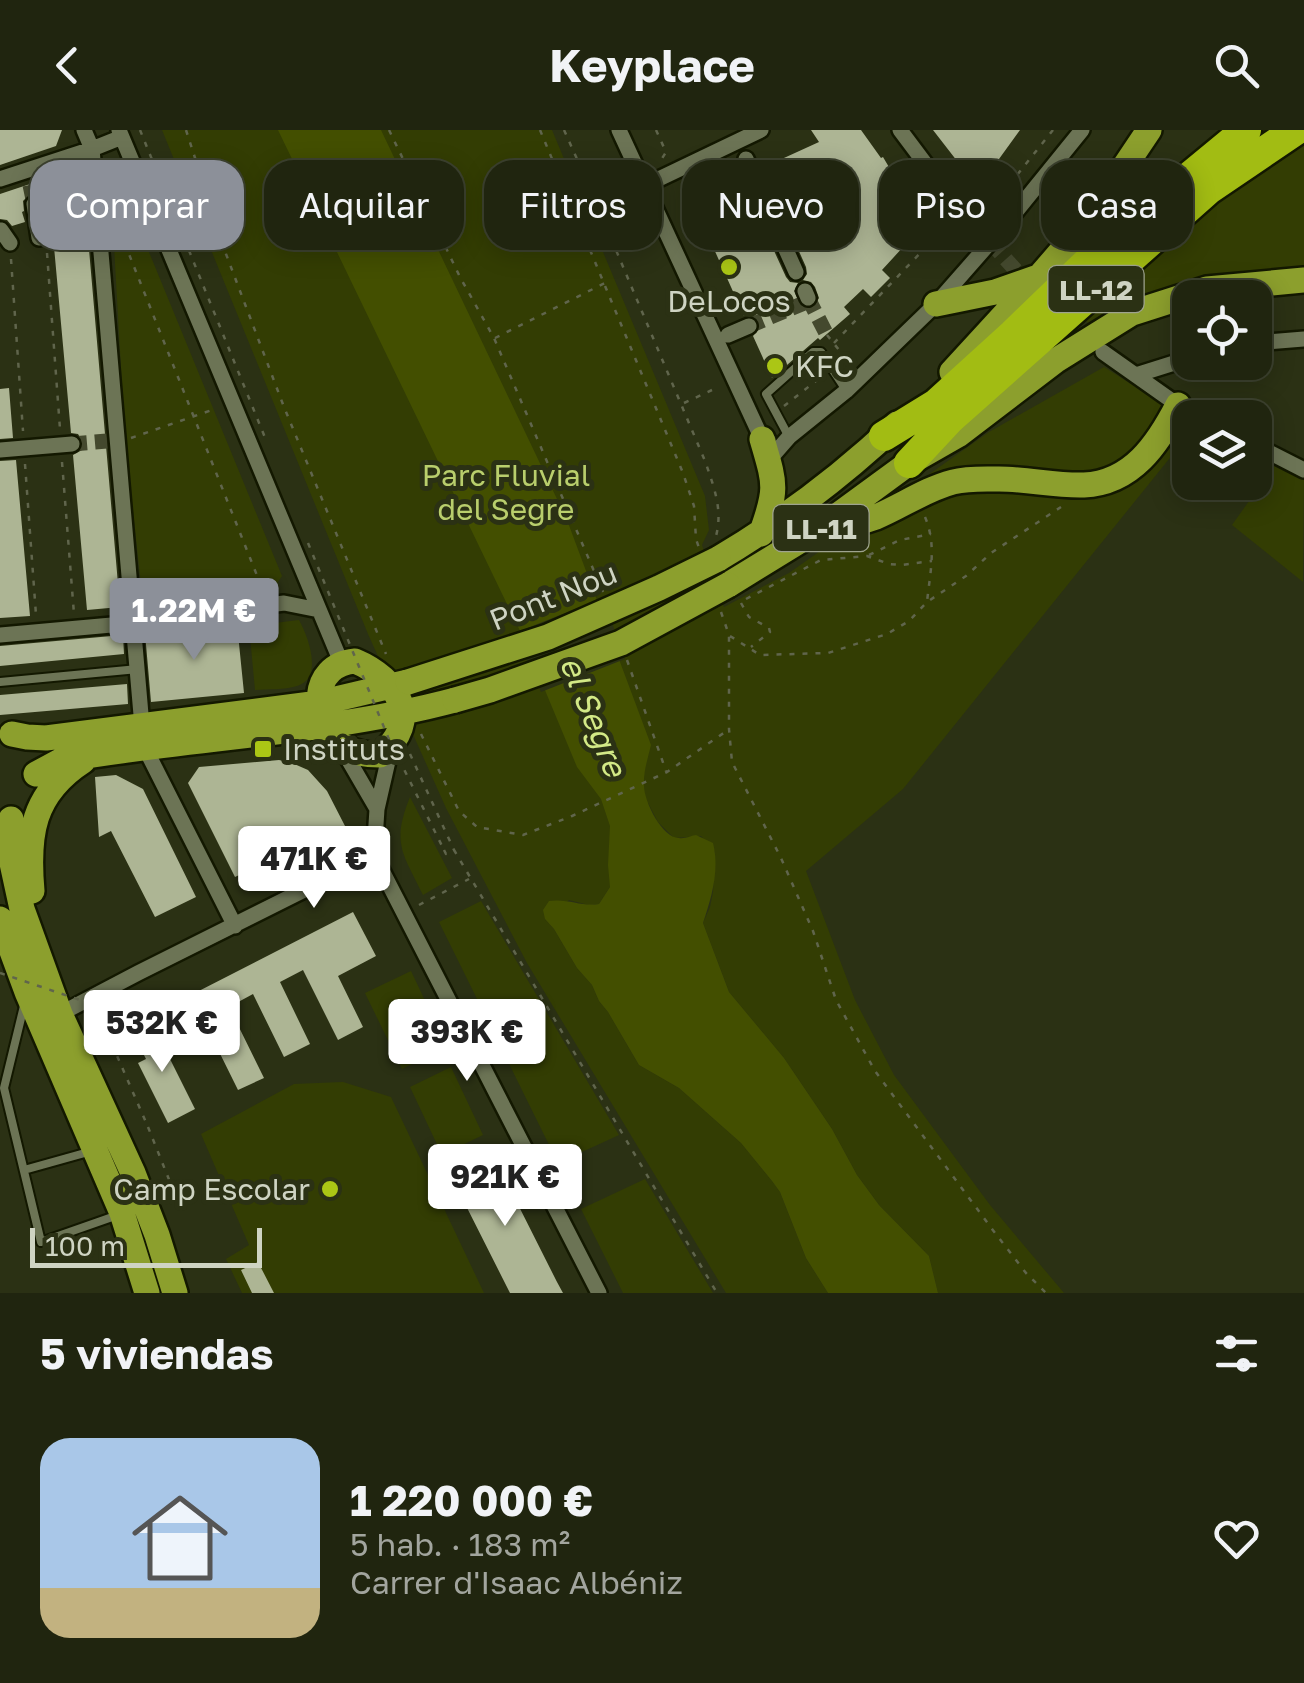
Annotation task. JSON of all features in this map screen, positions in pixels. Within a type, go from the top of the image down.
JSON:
[{"type":"highway","name":"LL-12","points":[[884,436],[936,404],[1098,252],[1246,130]]},
{"type":"highway","name":"LL-12","points":[[909,463],[950,419],[1209,190],[1296,130]]},
{"type":"main road","name":"LL-11","points":[[709,553],[761,534],[884,436],[962,362],[1090,218],[1149,130]]},
{"type":"main road","points":[[936,304],[996,292],[1040,276]]},
{"type":"main road","name":"LL-11","points":[[729,598],[909,463],[958,434],[1055,361],[1132,313],[1207,289],[1304,280]]},
{"type":"main road","points":[[819,530],[867,520],[972,478],[1087,485],[1106,482],[1141,462],[1172,427]]},
{"type":"main road","points":[[761,534],[773,502],[774,480],[765,450]]},
{"type":"main road","name":"Pont Nou","points":[[328,724],[400,685],[548,636],[659,588],[709,553]]},
{"type":"main road","points":[[6,731],[27,738],[144,737],[328,724],[408,712],[490,690],[621,643],[729,598]]},
{"type":"main road","points":[[354,661],[400,685],[399,698],[408,712],[399,730],[399,744],[380,755],[362,755],[328,724],[320,686],[328,672],[341,662],[354,661]]},
{"type":"main road","points":[[6,731],[25,744],[36,774],[34,792],[25,807],[6,821],[22,909],[60,1014],[133,1173],[175,1293]]},
{"type":"main road","points":[[36,946],[29,864],[38,808],[61,778],[79,763],[144,737]]},
{"type":"main road","points":[[36,774],[62,760],[96,754]]},
{"type":"main road","points":[[0,919],[122,1214],[147,1293]]},
{"type":"street","points":[[84,130],[92,149],[144,737],[235,926]]},
{"type":"street","points":[[619,130],[632,160]]},
{"type":"street","points":[[662,177],[761,130]]},
{"type":"street","points":[[900,130],[922,160]]},
{"type":"street","points":[[662,225],[765,450],[773,440],[788,437],[846,390],[936,304],[1082,130]]},
{"type":"street","points":[[0,179],[28,178],[120,133],[341,662]]},
{"type":"street","points":[[786,250],[796,272]]},
{"type":"street","points":[[728,335],[748,326]]},
{"type":"street","points":[[1272,342],[1304,339]]},
{"type":"street","points":[[1103,352],[1172,400]]},
{"type":"street","points":[[1136,376],[1172,364]]},
{"type":"street","points":[[0,450],[67,445]]},
{"type":"street","points":[[1272,454],[1304,470]]},
{"type":"street","points":[[284,603],[304,576]]},
{"type":"street","points":[[0,635],[134,623],[284,603],[319,610]]},
{"type":"street","points":[[328,724],[377,809]]},
{"type":"street","points":[[399,744],[377,809],[374,855],[599,1293]]},
{"type":"street","points":[[60,1014],[374,855]]},
{"type":"lane","points":[[788,437],[767,392],[813,352],[821,352],[846,390]]},
{"type":"lane","points":[[0,682],[138,670]]},
{"type":"lane","points":[[27,992],[4,1088],[40,1242],[122,1214]]},
{"type":"lane","points":[[24,1170],[94,1150]]},
{"type":"path","points":[[140,130],[272,454]]},
{"type":"path","points":[[186,130],[264,356],[400,685]]},
{"type":"path","points":[[389,130],[494,338],[606,601]]},
{"type":"path","points":[[540,130],[683,473],[694,506],[696,539],[709,553],[720,520],[716,494],[616,250]]},
{"type":"path","points":[[572,130],[565,132],[577,160]]},
{"type":"path","points":[[656,130],[666,152],[661,160]]},
{"type":"path","points":[[1021,169],[1053,130]]},
{"type":"path","points":[[6,236],[38,632]]},
{"type":"path","points":[[46,250],[67,445],[75,628]]},
{"type":"path","points":[[128,250],[265,594]]},
{"type":"path","points":[[834,343],[923,250]]},
{"type":"path","points":[[494,338],[605,284]]},
{"type":"path","points":[[827,335],[854,369]]},
{"type":"path","points":[[772,407],[790,403],[832,368]]},
{"type":"path","points":[[682,404],[712,390]]},
{"type":"path","points":[[119,440],[215,409]]},
{"type":"path","points":[[729,635],[760,656],[828,653],[886,634],[909,621],[926,602],[1087,485]]},
{"type":"path","points":[[914,498],[931,534],[926,602]]},
{"type":"path","points":[[729,598],[756,596],[822,560],[867,556],[900,540],[931,534]]},
{"type":"path","points":[[308,543],[388,737],[446,854],[454,850]]},
{"type":"path","points":[[867,556],[890,564],[932,561]]},
{"type":"path","points":[[729,598],[749,617],[769,628],[770,632],[749,648]]},
{"type":"path","points":[[729,598],[732,762],[797,894],[836,1000],[875,1071],[992,1229],[1046,1293]]},
{"type":"path","points":[[624,652],[667,772]]},
{"type":"path","points":[[408,712],[459,811],[478,827],[523,835],[667,772],[729,730]]},
{"type":"path","points":[[399,744],[454,850],[717,1293]]},
{"type":"path","points":[[415,907],[471,878]]},
{"type":"path","points":[[0,973],[96,1005],[170,1182]]},
{"type":"green space","name":"Parc Fluvial del Segre","points":[[162,130],[552,130],[565,160],[484,160],[484,250],[602,250],[705,496],[709,530],[702,545],[724,607],[789,573],[989,432],[1104,367],[1172,410],[1172,455],[903,789],[806,871],[855,1000],[894,1075],[990,1205],[1064,1293],[938,1293],[929,1256],[879,1205],[784,1058],[729,992],[703,923],[713,892],[715,852],[701,836],[674,838],[658,822],[648,803],[610,824],[610,887],[599,904],[569,900],[545,919],[592,985],[639,1065],[679,1088],[741,1143],[772,1181],[806,1258],[828,1293],[726,1293],[527,963],[446,808],[368,634],[211,250],[244,250],[244,160],[174,160]]},
{"type":"green space","points":[[1304,138],[1304,272],[1172,280],[1172,286],[1139,297],[1088,323],[1085,320],[1164,250],[1193,250],[1193,224]]},
{"type":"green space","points":[[114,250],[148,250],[282,576],[274,588],[143,603],[125,438]]},
{"type":"green space","points":[[1276,463],[1304,478],[1303,582],[1232,525],[1250,500],[1272,500],[1272,469]]},
{"type":"green space","points":[[299,620],[312,656],[310,675],[297,686],[255,690],[249,626]]},
{"type":"green space","points":[[410,797],[452,878],[423,895],[400,838]]},
{"type":"green space","points":[[481,901],[619,1135],[558,1163],[439,922]]},
{"type":"green space","points":[[411,971],[447,1047],[402,1069],[365,993]]},
{"type":"green space","points":[[451,1067],[483,1135],[442,1155],[410,1087]]},
{"type":"green space","name":"Camp Escolar","points":[[343,1082],[391,1097],[484,1293],[242,1293],[226,1259],[249,1245],[201,1134],[294,1084]]},
{"type":"green space","points":[[645,1179],[713,1293],[623,1293],[581,1209]]},
{"type":"water","points":[[278,130],[381,130],[395,160],[292,160]]},
{"type":"water","name":"el Segre","points":[[336,250],[438,250],[567,520],[651,745],[644,781],[651,809],[660,826],[673,836],[696,835],[713,843],[715,874],[703,923],[729,992],[784,1058],[879,1205],[929,1256],[938,1293],[828,1293],[806,1258],[772,1181],[741,1143],[679,1088],[639,1065],[592,985],[545,919],[543,910],[549,901],[599,904],[610,887],[610,826],[601,799],[577,767],[522,635]]},
{"type":"pier","points":[[603,598],[625,659],[541,692],[515,633]]},
{"type":"building","points":[[0,130],[62,130],[56,146],[0,165]]},
{"type":"building","points":[[811,130],[861,130],[885,160],[879,160],[879,250],[900,250],[882,270],[890,278],[871,297],[863,289],[844,307],[850,314],[772,378],[753,336],[760,328],[759,321],[751,315],[744,316],[714,250],[774,250],[786,277],[798,283],[794,291],[806,309],[813,308],[819,298],[811,282],[803,280],[806,267],[798,250],[859,250],[859,160],[780,160],[819,142]]},
{"type":"building","points":[[933,130],[1020,130],[998,160],[956,160]]},
{"type":"building","points":[[30,184],[30,194],[23,201],[25,222],[12,226],[0,219],[0,194]]},
{"type":"building","points":[[54,250],[89,250],[120,607],[87,610],[73,455],[82,450],[83,442],[78,434],[71,433]]},
{"type":"building","points":[[9,388],[13,438],[0,439],[0,389]]},
{"type":"building","points":[[16,460],[30,616],[0,618],[0,461]]},
{"type":"building","points":[[237,624],[244,693],[151,702],[145,633]]},
{"type":"building","points":[[123,635],[124,654],[0,666],[0,646]]},
{"type":"building","points":[[127,684],[128,704],[0,715],[0,695]]},
{"type":"building","points":[[279,760],[308,770],[327,791],[345,826],[336,854],[281,881],[271,860],[235,877],[188,783],[199,767]]},
{"type":"building","points":[[116,775],[143,789],[196,897],[155,917],[111,831],[99,837],[95,777]]},
{"type":"building","points":[[353,912],[376,956],[338,976],[363,1027],[338,1040],[303,970],[280,982],[310,1044],[284,1057],[253,994],[229,1007],[264,1078],[238,1090],[191,995]]},
{"type":"building","points":[[151,1021],[195,1109],[168,1123],[138,1063],[146,1059],[132,1031]]},
{"type":"building","points":[[493,1155],[563,1293],[510,1293],[451,1176]]},
{"type":"building","points":[[258,1262],[274,1293],[252,1293],[241,1270]]},
{"type":"tunnel","points":[[998,250],[1029,285]]},
{"type":"tunnel","points":[[808,298],[827,335]]},
{"type":"tunnel","points":[[749,326],[809,301]]},
{"type":"tunnel","points":[[72,444],[107,441]]},
{"type":"place","name":"DeLocos","points":[[729,267]]},
{"type":"place","name":"KFC","points":[[775,366]]},
{"type":"place","name":"Instituts","points":[[263,749]]},
{"type":"place","name":"Camp Escolar","points":[[330,1189]]}]
